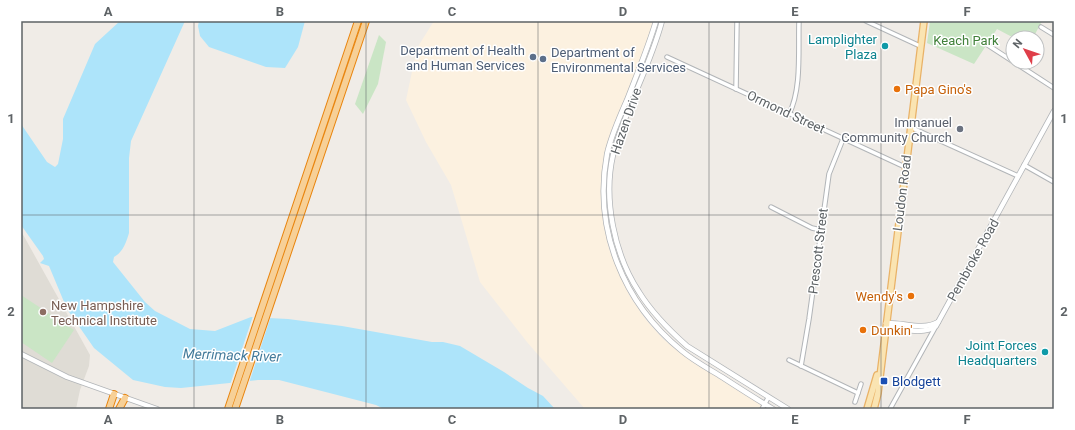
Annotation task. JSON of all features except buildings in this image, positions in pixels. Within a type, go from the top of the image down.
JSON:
[{"type":"highway","points":[[227,409],[358,21]]},
{"type":"highway","points":[[236,409],[366,21]]},
{"type":"highway","points":[[109,409],[114,394]]},
{"type":"highway","points":[[119,409],[125,398]]},
{"type":"main road","name":"Loudon Road","points":[[874,409],[878,392],[924,21]]},
{"type":"main road","name":"Loudon Road","points":[[867,409],[881,365]]},
{"type":"main road","points":[[863,409],[871,394]]},
{"type":"street","name":"Hazen Drive","points":[[656,21],[645,56],[614,132],[608,154],[605,206],[614,253],[626,284],[648,318],[662,334],[689,356],[773,409]]},
{"type":"street","name":"Hazen Drive","points":[[662,21],[613,155],[610,198],[618,243],[629,274],[638,291],[663,323],[687,346],[768,398],[788,409]]},
{"type":"street","points":[[736,89],[737,21]]},
{"type":"street","points":[[789,114],[795,94],[798,75],[799,21]]},
{"type":"street","points":[[866,21],[920,46]]},
{"type":"street","points":[[1041,27],[1054,35]]},
{"type":"street","points":[[983,42],[1054,88]]},
{"type":"street","name":"Ormond Street","points":[[666,57],[905,167]]},
{"type":"street","name":"Pembroke Road","points":[[890,409],[1054,112]]},
{"type":"street","points":[[910,127],[1018,176]]},
{"type":"street","name":"Prescott Street","points":[[801,366],[810,319],[829,174],[843,139]]},
{"type":"street","points":[[1024,165],[1054,182]]},
{"type":"street","points":[[771,207],[812,228],[821,230]]},
{"type":"street","points":[[886,323],[893,327],[923,330],[932,329],[939,321]]},
{"type":"street","points":[[21,354],[67,377],[157,409]]},
{"type":"street","points":[[789,360],[858,393]]},
{"type":"street","points":[[855,402],[861,384]]},
{"type":"street","points":[[762,409],[768,398]]},
{"type":"shaded area","points":[[434,21],[654,21],[644,53],[607,144],[601,196],[604,227],[609,249],[629,295],[646,320],[663,339],[691,361],[768,409],[585,409],[527,342],[480,282],[451,185],[426,142],[406,100],[417,48]]},
{"type":"shaded area","name":"New Hampshire Technical Institute","points":[[21,231],[90,355],[89,366],[80,390],[76,409],[21,409]]},
{"type":"green space","name":"Keach Park","points":[[930,21],[1042,21],[1037,30],[1005,30],[1005,33],[997,29],[974,64],[927,43]]},
{"type":"green space","points":[[379,35],[386,42],[378,84],[363,114],[355,104]]},
{"type":"green space","points":[[21,295],[74,330],[52,363],[21,342]]},
{"type":"water","name":"Merrimack River","points":[[120,21],[185,21],[131,141],[129,158],[129,233],[124,247],[120,253],[114,257],[113,262],[145,302],[155,311],[190,329],[215,331],[251,317],[288,319],[342,326],[460,346],[543,396],[555,409],[384,409],[376,405],[279,380],[258,380],[181,388],[165,387],[133,380],[94,348],[67,309],[49,266],[40,263],[44,259],[43,256],[21,225],[21,124],[47,162],[55,167],[58,164],[63,139],[63,119],[95,44]]},
{"type":"water","points":[[199,21],[305,21],[298,47],[285,68],[266,67],[209,47],[200,36],[198,26]]},
{"type":"pier","points":[[253,316],[271,316],[249,383],[230,385]]},
{"type":"place","name":"Lamplighter Plaza","points":[[885,46]]},
{"type":"place","name":"Department of Health and Human Services","points":[[533,57]]},
{"type":"place","name":"Department of Environmental Services","points":[[543,59]]},
{"type":"place","name":"Papa Gino's","points":[[897,89]]},
{"type":"place","name":"Immanuel Community Church","points":[[960,129]]},
{"type":"place","name":"Wendy's","points":[[911,296]]},
{"type":"place","name":"New Hampshire Technical Institute","points":[[43,312]]},
{"type":"place","name":"Dunkin'","points":[[863,330]]},
{"type":"place","name":"Joint Forces Headquarters","points":[[1045,352]]},
{"type":"place","name":"Blodgett","points":[[884,381]]}]
